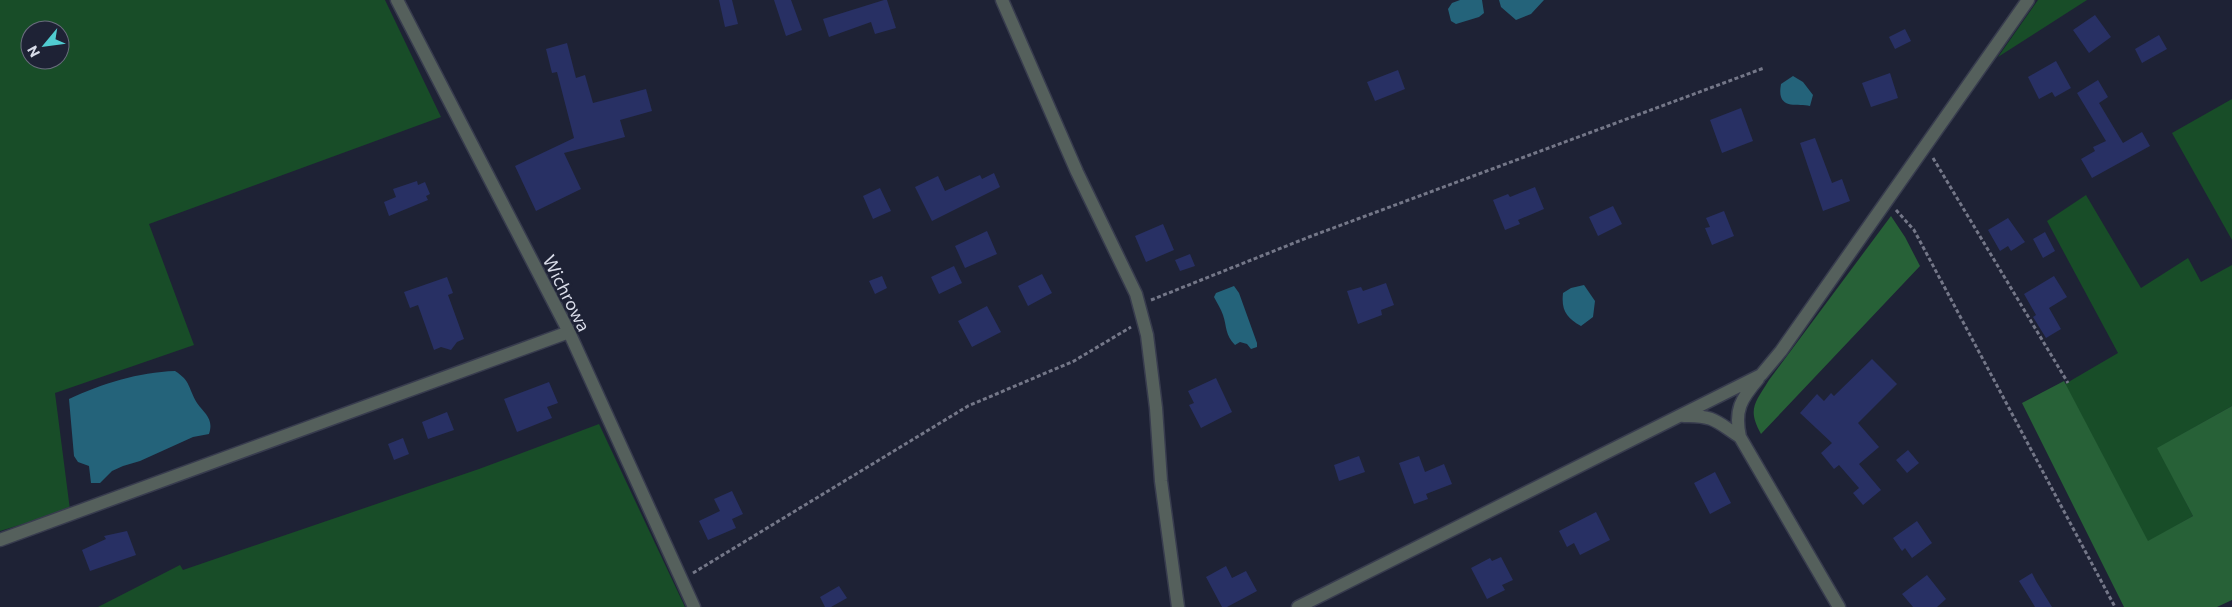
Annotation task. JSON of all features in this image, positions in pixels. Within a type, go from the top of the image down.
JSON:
[{"type":"street","name":"Wichrowa","points":[[397,0],[569,332],[694,607]]},
{"type":"street","points":[[1002,0],[1139,305],[1152,371],[1161,481],[1178,607]]},
{"type":"street","points":[[1839,607],[1740,437],[1737,422],[1741,400],[1781,351],[2028,0]]},
{"type":"street","points":[[0,540],[569,332]]},
{"type":"street","points":[[1298,607],[1761,375]]},
{"type":"street","points":[[1679,417],[1704,415],[1716,420],[1740,437]]},
{"type":"path","points":[[1139,305],[1309,237],[1764,68]]},
{"type":"path","points":[[1925,144],[2068,383]]},
{"type":"path","points":[[1885,202],[1899,212],[1914,230],[2115,607]]},
{"type":"path","points":[[681,580],[968,406],[1074,361],[1143,320]]},
{"type":"green space","points":[[0,0],[385,0],[441,117],[149,224],[194,345],[55,393],[70,510],[0,531]]},
{"type":"green space","points":[[2038,0],[2087,0],[1998,57]]},
{"type":"green space","points":[[2232,99],[2232,240],[2172,133]]},
{"type":"green space","points":[[2086,195],[2141,288],[2188,258],[2201,282],[2232,265],[2232,406],[2158,448],[2193,516],[2148,542],[2065,384],[2118,353],[2047,221]]},
{"type":"green space","points":[[1891,216],[1905,237],[1920,266],[1761,434],[1754,418],[1754,406],[1760,395],[1769,380]]},
{"type":"green space","points":[[2064,381],[2148,541],[2193,516],[2157,448],[2232,406],[2232,600],[2217,607],[2124,607],[2022,403]]},
{"type":"green space","points":[[599,424],[685,607],[98,607],[180,565],[183,570],[479,469]]},
{"type":"water","points":[[1460,0],[1482,0],[1484,13],[1479,17],[1456,24],[1451,21],[1448,9],[1452,3]]},
{"type":"water","points":[[1499,0],[1544,0],[1531,14],[1516,20],[1501,7]]},
{"type":"water","points":[[1793,76],[1803,82],[1813,95],[1810,106],[1789,104],[1782,98],[1780,93],[1781,84]]},
{"type":"water","points":[[1584,285],[1595,301],[1593,317],[1581,326],[1566,313],[1563,305],[1563,293],[1571,288]]},
{"type":"water","points":[[1234,286],[1239,293],[1257,343],[1257,347],[1251,349],[1247,344],[1240,342],[1235,345],[1232,341],[1214,297],[1216,293]]},
{"type":"water","points":[[175,371],[187,382],[197,403],[210,420],[209,434],[193,437],[140,461],[123,466],[112,471],[100,483],[91,483],[89,466],[78,462],[74,456],[69,399],[94,388],[134,376]]},
{"type":"building","points":[[719,0],[732,0],[738,24],[725,27]]},
{"type":"building","points":[[774,0],[791,0],[802,30],[786,36]]},
{"type":"building","points":[[887,0],[896,28],[875,34],[871,22],[829,37],[823,19]]},
{"type":"building","points":[[2095,15],[2111,37],[2089,53],[2073,30]]},
{"type":"building","points":[[1905,29],[1911,41],[1895,49],[1889,37]]},
{"type":"building","points":[[2159,35],[2167,49],[2142,63],[2135,49]]},
{"type":"building","points":[[567,43],[576,78],[585,75],[593,103],[646,89],[652,111],[620,120],[625,137],[564,153],[581,189],[536,211],[515,166],[574,138],[557,72],[552,73],[546,49]]},
{"type":"building","points":[[2056,61],[2071,88],[2055,97],[2052,92],[2039,99],[2028,77]]},
{"type":"building","points":[[1398,70],[1405,89],[1375,101],[1367,82]]},
{"type":"building","points":[[1890,73],[1898,98],[1871,107],[1862,83]]},
{"type":"building","points":[[2098,80],[2108,97],[2099,103],[2123,143],[2142,132],[2150,146],[2092,178],[2081,159],[2095,151],[2093,147],[2106,141],[2077,93]]},
{"type":"building","points":[[1741,108],[1753,141],[1722,153],[1710,120]]},
{"type":"building","points":[[1815,138],[1832,183],[1842,179],[1850,201],[1823,211],[1800,143]]},
{"type":"building","points":[[994,173],[1000,187],[932,221],[915,187],[938,176],[945,191],[980,175],[982,179]]},
{"type":"building","points":[[417,181],[418,185],[425,182],[430,194],[426,196],[428,200],[389,216],[384,202],[396,197],[393,189]]},
{"type":"building","points":[[1535,187],[1544,209],[1518,220],[1520,224],[1505,230],[1493,200],[1508,194],[1510,197]]},
{"type":"building","points":[[880,188],[891,211],[873,219],[863,196]]},
{"type":"building","points":[[1613,206],[1622,224],[1598,236],[1589,217]]},
{"type":"building","points":[[1724,211],[1734,236],[1712,245],[1705,228],[1710,227],[1706,218]]},
{"type":"building","points":[[2008,218],[2025,242],[2011,251],[2008,246],[2000,251],[1988,230]]},
{"type":"building","points":[[1163,224],[1174,250],[1146,262],[1135,236]]},
{"type":"building","points":[[987,231],[997,254],[965,268],[955,246]]},
{"type":"building","points":[[2045,232],[2055,251],[2043,258],[2033,239]]},
{"type":"building","points":[[1190,254],[1195,266],[1180,271],[1175,260]]},
{"type":"building","points":[[954,266],[962,283],[939,294],[931,277]]},
{"type":"building","points":[[1042,274],[1052,293],[1028,306],[1018,286]]},
{"type":"building","points":[[882,276],[887,288],[875,294],[869,281]]},
{"type":"building","points":[[2054,276],[2067,297],[2049,308],[2061,329],[2046,338],[2033,317],[2036,315],[2024,294]]},
{"type":"building","points":[[447,277],[453,293],[448,295],[464,339],[457,342],[451,350],[441,347],[434,350],[418,305],[410,308],[404,292]]},
{"type":"building","points":[[1386,283],[1394,305],[1381,310],[1382,315],[1358,324],[1347,291],[1361,287],[1363,291]]},
{"type":"building","points":[[987,306],[1001,332],[972,347],[958,321]]},
{"type":"building","points":[[1872,359],[1897,384],[1858,423],[1879,447],[1859,464],[1881,490],[1863,505],[1853,493],[1859,488],[1839,465],[1834,469],[1821,453],[1832,443],[1800,413],[1817,394],[1824,401],[1831,393],[1834,396]]},
{"type":"building","points":[[1216,378],[1232,412],[1201,428],[1189,405],[1194,403],[1188,391]]},
{"type":"building","points":[[549,382],[558,403],[547,407],[552,418],[517,432],[504,399]]},
{"type":"building","points":[[447,412],[454,430],[428,439],[422,422]]},
{"type":"building","points":[[403,438],[409,454],[394,460],[388,444]]},
{"type":"building","points":[[1908,450],[1919,463],[1907,473],[1896,460]]},
{"type":"building","points":[[1359,456],[1365,472],[1339,481],[1334,465]]},
{"type":"building","points":[[1419,456],[1425,472],[1444,464],[1452,484],[1426,494],[1428,499],[1414,504],[1399,463]]},
{"type":"building","points":[[1715,472],[1731,503],[1710,514],[1694,483]]},
{"type":"building","points":[[732,491],[743,514],[732,519],[736,528],[708,540],[699,521],[720,511],[714,499]]},
{"type":"building","points":[[1596,512],[1610,540],[1580,555],[1574,543],[1567,547],[1559,531]]},
{"type":"building","points":[[1917,521],[1932,543],[1912,558],[1905,548],[1902,551],[1893,538]]},
{"type":"building","points":[[127,531],[136,555],[90,571],[82,550],[106,539],[104,536]]},
{"type":"building","points":[[1501,557],[1513,580],[1502,585],[1505,590],[1487,599],[1471,568],[1490,558],[1492,561]]},
{"type":"building","points":[[1226,566],[1232,578],[1246,571],[1257,591],[1227,607],[1222,607],[1206,577]]},
{"type":"building","points":[[2032,573],[2052,607],[2035,607],[2019,581]]},
{"type":"building","points":[[1927,575],[1946,599],[1937,607],[1913,607],[1902,594]]},
{"type":"building","points":[[839,586],[847,598],[831,607],[825,607],[820,597]]}]
